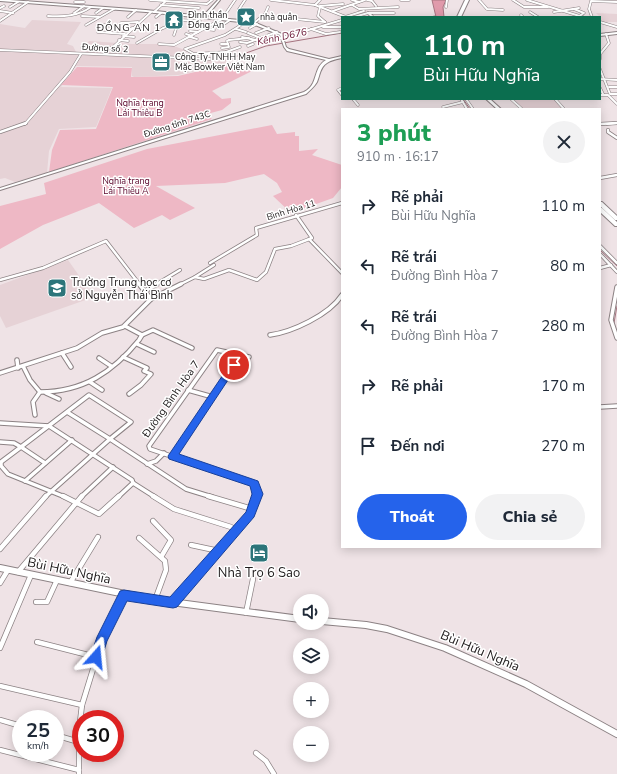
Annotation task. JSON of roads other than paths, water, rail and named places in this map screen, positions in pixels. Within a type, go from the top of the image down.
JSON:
[{"type":"highway","points":[[459,16],[467,0]]},
{"type":"highway","points":[[463,16],[471,0]]},
{"type":"highway","points":[[483,100],[492,108]]},
{"type":"highway","points":[[489,100],[498,108]]},
{"type":"highway","points":[[601,204],[617,218]]},
{"type":"highway","points":[[601,210],[617,225]]},
{"type":"main road","points":[[0,0],[136,10],[246,22],[269,28],[278,33],[285,47],[294,53],[330,60],[341,58]]},
{"type":"main road","points":[[204,17],[219,0]]},
{"type":"main road","points":[[601,34],[617,33]]},
{"type":"main road","points":[[601,34],[617,33]]},
{"type":"main road","name":"Đường tỉnh 743C","points":[[0,190],[238,113],[308,93],[316,88],[322,68],[330,60]]},
{"type":"street","points":[[150,0],[207,4],[212,0]]},
{"type":"street","points":[[159,44],[175,44],[205,29],[222,19],[236,0]]},
{"type":"street","points":[[239,9],[245,0]]},
{"type":"street","points":[[271,0],[315,5],[342,16]]},
{"type":"street","points":[[305,4],[308,0]]},
{"type":"street","points":[[315,5],[319,0]]},
{"type":"street","points":[[319,6],[343,3],[347,0]]},
{"type":"street","points":[[352,0],[359,2]]},
{"type":"street","points":[[332,12],[366,0],[372,1],[376,6]]},
{"type":"street","points":[[401,0],[411,0]]},
{"type":"street","points":[[446,0],[446,7]]},
{"type":"street","points":[[479,0],[487,9],[503,10]]},
{"type":"street","points":[[513,0],[524,7],[551,7]]},
{"type":"street","points":[[527,0],[561,10],[578,16],[584,13],[579,8],[571,8],[561,10],[554,12]]},
{"type":"street","points":[[10,6],[17,1]]},
{"type":"street","points":[[0,21],[13,13],[27,1]]},
{"type":"street","points":[[71,5],[76,1],[84,2]]},
{"type":"street","points":[[592,16],[589,3],[600,1],[617,2]]},
{"type":"street","points":[[82,47],[112,48],[123,35],[165,2],[203,5]]},
{"type":"street","points":[[161,5],[200,8]]},
{"type":"street","points":[[352,5],[359,9],[398,7]]},
{"type":"street","points":[[0,10],[4,6]]},
{"type":"street","points":[[74,13],[84,6]]},
{"type":"street","points":[[319,6],[318,16],[325,22]]},
{"type":"street","points":[[48,16],[64,18],[76,16],[91,7]]},
{"type":"street","points":[[250,28],[265,14],[268,7]]},
{"type":"street","points":[[96,13],[103,8]]},
{"type":"street","points":[[86,25],[114,9]]},
{"type":"street","points":[[0,10],[13,13]]},
{"type":"street","points":[[128,17],[136,10]]},
{"type":"street","points":[[191,16],[194,11]]},
{"type":"street","points":[[348,16],[364,11]]},
{"type":"street","points":[[359,16],[368,13],[392,12]]},
{"type":"street","points":[[530,12],[536,16]]},
{"type":"street","points":[[156,17],[161,13]]},
{"type":"street","points":[[368,13],[372,16]]},
{"type":"street","points":[[174,35],[177,30],[180,15]]},
{"type":"street","points":[[82,16],[99,17]]},
{"type":"street","points":[[303,18],[325,22]]},
{"type":"street","points":[[296,19],[325,22],[341,20]]},
{"type":"street","points":[[179,20],[200,21]]},
{"type":"street","points":[[218,28],[230,20]]},
{"type":"street","points":[[121,23],[138,22]]},
{"type":"street","points":[[185,49],[236,29],[246,22]]},
{"type":"street","points":[[320,26],[325,22]]},
{"type":"street","points":[[601,22],[617,27]]},
{"type":"street","points":[[137,43],[159,32],[169,23],[178,23]]},
{"type":"street","points":[[601,25],[605,23]]},
{"type":"street","points":[[104,25],[112,26]]},
{"type":"street","points":[[236,29],[269,42],[300,31],[320,26],[341,27]]},
{"type":"street","points":[[124,28],[145,29]]},
{"type":"street","points":[[256,33],[269,28]]},
{"type":"street","points":[[205,29],[214,30]]},
{"type":"street","points":[[310,29],[326,34],[340,32]]},
{"type":"street","points":[[190,31],[198,32]]},
{"type":"street","points":[[300,31],[306,33]]},
{"type":"street","points":[[98,32],[134,37]]},
{"type":"street","points":[[265,38],[278,33]]},
{"type":"street","points":[[248,46],[260,39],[278,33]]},
{"type":"street","points":[[186,34],[197,39]]},
{"type":"street","points":[[601,53],[609,43],[606,34]]},
{"type":"street","points":[[117,36],[123,35]]},
{"type":"street","points":[[242,36],[260,39]]},
{"type":"street","points":[[222,45],[228,44],[229,40],[249,38]]},
{"type":"street","points":[[119,40],[128,41]]},
{"type":"street","points":[[165,42],[175,44]]},
{"type":"street","points":[[240,42],[253,44]]},
{"type":"street","points":[[182,47],[194,54],[227,54],[240,48]]},
{"type":"street","name":"Đường số 2","points":[[0,50],[210,59]]},
{"type":"street","points":[[0,132],[25,124],[70,72],[81,54]]},
{"type":"street","points":[[601,72],[611,94],[617,94]]},
{"type":"street","points":[[601,80],[617,80]]},
{"type":"street","points":[[609,87],[617,87]]},
{"type":"street","points":[[602,95],[608,95],[617,104]]},
{"type":"street","points":[[354,100],[358,105]]},
{"type":"street","points":[[443,107],[462,100]]},
{"type":"street","points":[[512,100],[521,108]]},
{"type":"street","points":[[557,100],[565,108]]},
{"type":"street","points":[[601,124],[617,123]]},
{"type":"street","points":[[608,130],[617,138]]},
{"type":"street","points":[[613,135],[617,134]]},
{"type":"street","points":[[601,178],[617,174]]},
{"type":"street","name":"Bình Hòa 11","points":[[210,263],[257,235],[256,228],[296,215],[341,203]]},
{"type":"street","points":[[195,277],[201,280],[224,270],[229,270],[257,280],[266,272],[275,249],[291,246],[312,238],[296,215]]},
{"type":"street","points":[[309,239],[341,272]]},
{"type":"street","points":[[0,280],[38,269],[106,241],[151,299]]},
{"type":"street","points":[[601,247],[617,263]]},
{"type":"street","points":[[601,255],[617,272]]},
{"type":"street","points":[[0,373],[62,353],[82,345],[102,333],[125,326],[151,299],[195,277],[214,265]]},
{"type":"street","points":[[601,268],[611,265]]},
{"type":"street","points":[[145,291],[180,270]]},
{"type":"street","points":[[617,287],[610,319],[613,332],[617,338]]},
{"type":"street","points":[[270,335],[301,326],[313,320],[336,303],[341,296]]},
{"type":"street","points":[[125,326],[142,335]]},
{"type":"street","points":[[45,393],[90,382],[123,357],[137,344],[142,335],[153,330],[192,348]]},
{"type":"street","points":[[137,344],[154,352]]},
{"type":"street","name":"Đường Bình Hòa 7","points":[[173,603],[243,524],[252,509],[258,494],[254,484],[150,448],[149,446],[217,350],[249,357]]},
{"type":"street","points":[[62,353],[71,366]]},
{"type":"street","points":[[173,456],[241,355]]},
{"type":"street","points":[[123,357],[147,368],[144,371],[151,374],[141,385],[129,394]]},
{"type":"street","points":[[99,358],[111,366]]},
{"type":"street","points":[[17,360],[18,368]]},
{"type":"street","points":[[23,366],[30,380],[40,392],[59,399]]},
{"type":"street","points":[[90,382],[102,390]]},
{"type":"street","points":[[188,390],[213,397]]},
{"type":"street","points":[[35,415],[32,400],[33,397],[40,392]]},
{"type":"street","points":[[0,550],[51,490],[131,422],[89,395],[1,462],[1,466],[8,474],[51,490],[76,501],[99,514],[133,483]]},
{"type":"street","points":[[601,407],[617,406]]},
{"type":"street","points":[[67,412],[186,489],[252,509]]},
{"type":"street","points":[[0,423],[49,426],[93,453],[132,480],[133,483],[174,509],[231,527]]},
{"type":"street","points":[[25,480],[72,440]]},
{"type":"street","points":[[0,442],[14,443],[45,463]]},
{"type":"street","points":[[147,464],[156,461],[164,453]]},
{"type":"street","points":[[17,572],[76,501],[113,467]]},
{"type":"street","points":[[153,521],[171,540],[161,557]]},
{"type":"street","points":[[70,583],[98,537]]},
{"type":"street","points":[[139,538],[165,561],[166,570],[154,600]]},
{"type":"street","points":[[192,545],[219,551]]},
{"type":"street","name":"Bùi Hữu Nghĩa","points":[[0,568],[124,595],[173,603],[293,618]]},
{"type":"street","points":[[0,583],[8,570]]},
{"type":"street","points":[[0,648],[31,575]]},
{"type":"street","points":[[246,613],[253,579]]},
{"type":"street","points":[[36,602],[47,602],[56,580]]},
{"type":"street","points":[[82,710],[102,640],[124,595]]},
{"type":"street","name":"Bùi Hữu Nghĩa","points":[[329,622],[366,625],[387,629],[445,648],[526,684],[617,734]]},
{"type":"street","points":[[37,642],[96,657]]},
{"type":"street","points":[[0,686],[82,705]]},
{"type":"street","points":[[0,720],[12,723]]},
{"type":"street","points":[[0,750],[79,772]]},
{"type":"street","points":[[256,752],[266,761],[274,774]]},
{"type":"waterway","name":"Kênh D676","points":[[226,60],[266,46],[341,33]]},
{"type":"waterway","points":[[464,100],[469,108]]},
{"type":"waterway","points":[[601,251],[617,266]]},
{"type":"waterway","points":[[614,323],[617,306]]},
{"type":"place","name":"nhà quân","points":[[246,17]]},
{"type":"place","name":"Đình thần Đồng An","points":[[174,20]]},
{"type":"place","name":"Công Ty TNHH May Mặc Bowker Việt Nam","points":[[161,62]]},
{"type":"place","name":"Trường Trung học cơ sở Nguyễn Thái Bình","points":[[57,288]]},
{"type":"place","name":"Nhà Trọ 6 Sao","points":[[259,553]]},
{"type":"district","name":"ĐỒNG AN 1","points":[[129,28]]},
{"type":"park label","name":"Nghĩa trang Lái Thiêu B","points":[[140,108]]},
{"type":"park label","name":"Nghĩa trang Lái Thiêu A","points":[[126,186]]}]
